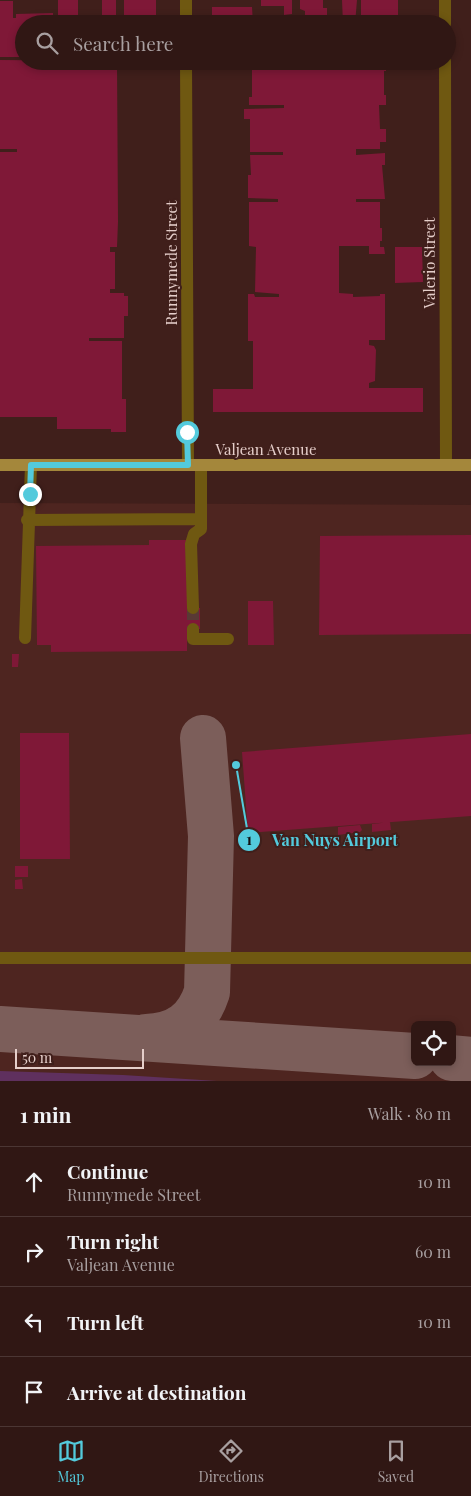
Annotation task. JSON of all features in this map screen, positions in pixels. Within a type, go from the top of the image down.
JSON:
[{"type":"main road","name":"Valjean Avenue","points":[[0,465],[471,465]]},
{"type":"street","points":[[186,0],[186,15]]},
{"type":"street","points":[[445,0],[445,15]]},
{"type":"street","name":"Runnymede Street","points":[[186,70],[194,465],[202,519]]},
{"type":"street","name":"Valerio Street","points":[[445,70],[446,465]]},
{"type":"street","points":[[25,638],[27,520],[31,465]]},
{"type":"street","points":[[27,520],[202,519],[202,529],[194,534],[191,544],[192,608]]},
{"type":"street","points":[[192,629],[192,639],[228,639]]},
{"type":"street","points":[[0,958],[471,958]]},
{"type":"shaded area","points":[[0,503],[471,505],[471,1081],[0,1081]]},
{"type":"shaded area","points":[[0,1071],[123,1075],[217,1081],[0,1081]]},
{"type":"building","points":[[58,0],[78,0],[78,15],[58,15]]},
{"type":"building","points":[[102,0],[116,0],[116,15],[102,15]]},
{"type":"building","points":[[124,0],[156,0],[156,15],[124,15]]},
{"type":"building","points":[[261,0],[292,0],[292,14],[284,15],[284,6],[261,6]]},
{"type":"building","points":[[300,0],[323,0],[323,8],[327,8],[327,15],[305,15],[305,11],[300,9]]},
{"type":"building","points":[[342,0],[357,0],[356,15],[343,15]]},
{"type":"building","points":[[361,0],[398,0],[398,15],[361,15]]},
{"type":"building","points":[[0,1],[13,1],[13,18],[15,18],[15,57],[0,57]]},
{"type":"building","points":[[212,7],[252,7],[252,15],[212,15]]},
{"type":"building","points":[[53,13],[53,15],[16,15],[16,14]]},
{"type":"building","points":[[0,60],[15,60],[15,70],[117,70],[118,222],[117,247],[110,247],[110,252],[115,252],[115,289],[110,289],[110,293],[124,293],[124,296],[128,296],[128,316],[124,316],[124,338],[89,338],[89,341],[122,341],[122,399],[126,399],[126,432],[111,432],[111,429],[57,429],[57,417],[0,417],[0,152],[17,152],[17,149],[0,149]]},
{"type":"building","points":[[252,70],[386,70],[384,71],[384,95],[386,95],[386,105],[379,105],[380,129],[386,129],[386,142],[380,142],[380,149],[356,149],[356,155],[385,153],[385,165],[382,165],[385,199],[356,199],[356,202],[380,202],[382,241],[380,241],[380,247],[384,247],[385,254],[369,254],[369,246],[339,246],[339,293],[353,294],[353,297],[380,296],[380,294],[385,294],[385,340],[369,340],[369,345],[374,346],[376,350],[375,381],[369,383],[369,388],[423,388],[423,412],[213,412],[213,389],[253,389],[253,341],[248,341],[248,294],[254,294],[255,297],[279,297],[279,294],[255,292],[256,247],[249,246],[249,202],[278,202],[278,199],[248,198],[248,175],[251,175],[250,155],[283,155],[283,152],[250,152],[250,119],[244,119],[244,109],[284,108],[284,105],[249,105],[249,97],[252,97]]},
{"type":"building","points":[[395,247],[422,247],[423,282],[395,283]]},
{"type":"building","points":[[471,535],[471,634],[319,635],[320,536]]},
{"type":"building","points":[[149,540],[187,540],[188,608],[200,608],[200,629],[187,629],[187,651],[51,652],[51,645],[37,645],[36,546],[149,545]]},
{"type":"building","points":[[248,601],[273,601],[274,645],[248,645]]},
{"type":"building","points":[[12,654],[19,654],[18,667],[12,667]]},
{"type":"building","points":[[20,733],[69,733],[70,859],[20,859]]},
{"type":"building","points":[[471,734],[471,816],[248,833],[242,752]]},
{"type":"building","points":[[390,822],[391,830],[372,832],[372,824]]},
{"type":"building","points":[[360,825],[362,830],[360,832],[338,835],[338,827]]},
{"type":"building","points":[[15,866],[28,866],[28,877],[15,877]]},
{"type":"building","points":[[22,879],[23,889],[15,889],[15,880]]},
{"type":"taxiway","points":[[146,1037],[168,1034],[185,1025],[198,1012],[207,992],[211,836],[203,738]]},
{"type":"taxiway","points":[[0,1029],[411,1056]]},
{"type":"taxiway","points":[[456,1058],[471,1060]]},
{"type":"tunnel","points":[[193,608],[193,629]]},
{"type":"place","name":"Van Nuys Airport","points":[[236,765]]},
{"type":"route","points":[[30,494],[31,465],[188,465],[187,432]]}]
